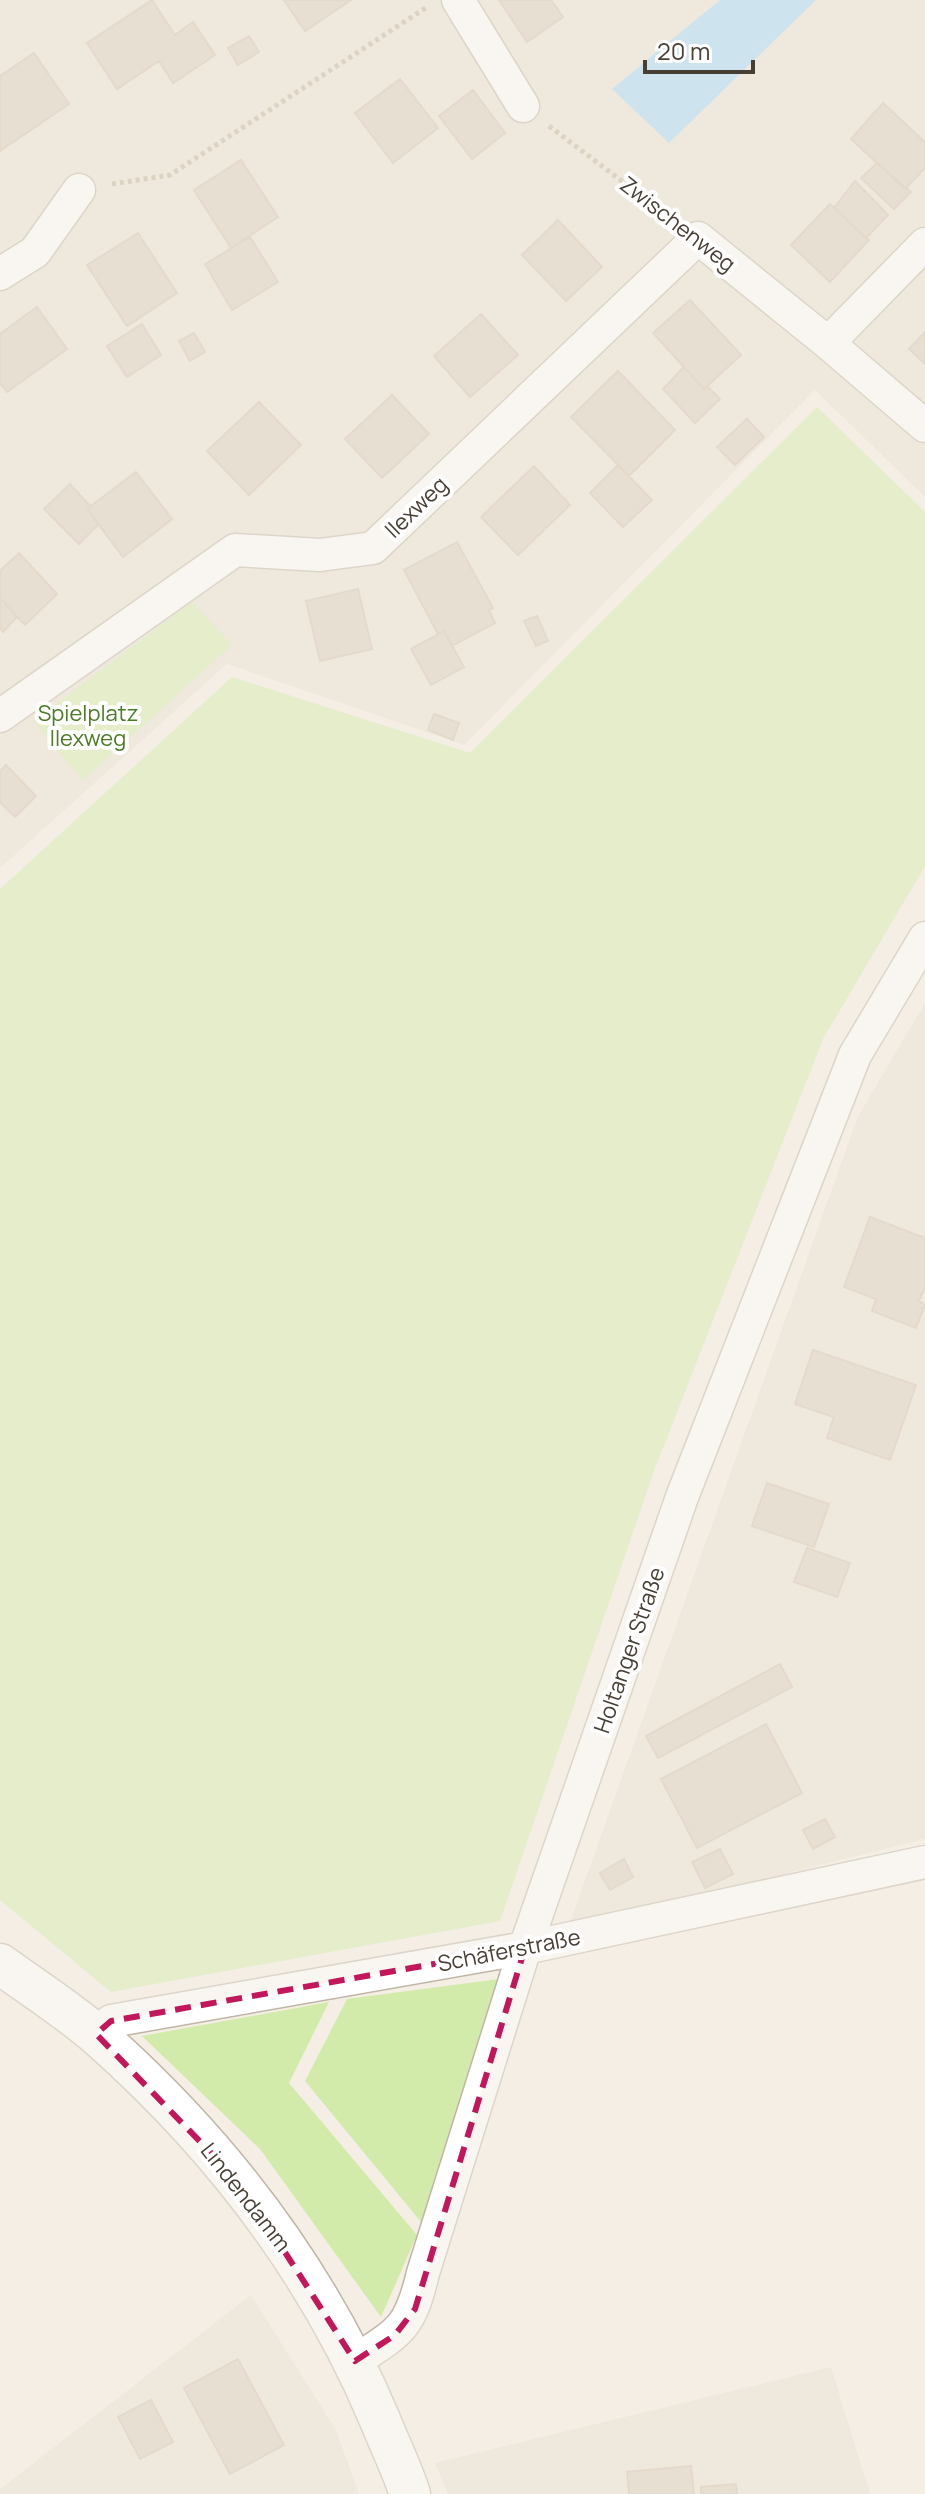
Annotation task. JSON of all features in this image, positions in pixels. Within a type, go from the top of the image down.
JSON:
[{"type":"street","points":[[458,0],[523,106]]},
{"type":"street","points":[[0,274],[35,252],[79,190]]},
{"type":"street","name":"Zwischenweg","points":[[698,238],[925,426]]},
{"type":"street","name":"Ilexweg","points":[[0,716],[235,550],[320,555],[373,548],[698,238]]},
{"type":"street","points":[[828,343],[925,244]]},
{"type":"street","name":"Holtanger Straße","points":[[355,2361],[395,2335],[415,2309],[423,2273],[525,1948],[682,1497],[849,1069],[925,938]]},
{"type":"street","name":"Schäferstraße","points":[[96,2034],[111,2021],[525,1948],[925,1862]]},
{"type":"street","name":"Lindendamm","points":[[0,1964],[96,2034],[193,2129],[241,2184],[284,2243],[355,2361],[410,2494]]},
{"type":"path","points":[[79,190],[170,175],[437,0]]},
{"type":"path","name":"Zwischenweg","points":[[523,106],[698,238]]},
{"type":"highlighted area","points":[[525,1948],[415,2309],[395,2335],[355,2361],[241,2184],[96,2034],[111,2021]]},
{"type":"shaded area","points":[[0,0],[925,0],[925,497],[815,390],[464,745],[227,664],[0,868]]},
{"type":"shaded area","points":[[925,1003],[925,1839],[568,1928],[858,1116]]},
{"type":"shaded area","points":[[251,2295],[336,2430],[359,2494],[0,2494],[0,2489]]},
{"type":"shaded area","points":[[831,2367],[870,2494],[448,2494],[435,2463]]},
{"type":"green space","points":[[817,407],[925,512],[925,866],[823,1039],[654,1471],[500,1921],[111,1992],[0,1900],[0,889],[232,677],[470,753]]},
{"type":"green space","name":"Spielplatz Ilexweg","points":[[192,602],[232,645],[83,780],[33,721]]},
{"type":"green space","points":[[507,1978],[421,2222],[305,2081],[347,1999]]},
{"type":"green space","points":[[329,2002],[289,2083],[417,2235],[381,2317],[260,2149],[142,2036]]},
{"type":"water","points":[[720,0],[816,0],[669,143],[612,89]]},
{"type":"building","points":[[152,0],[175,35],[193,22],[215,55],[173,83],[159,61],[117,89],[87,43]]},
{"type":"building","points":[[284,0],[351,0],[305,31]]},
{"type":"building","points":[[499,0],[551,0],[563,17],[527,42]]},
{"type":"building","points":[[249,36],[259,52],[238,65],[228,48]]},
{"type":"building","points":[[34,53],[69,104],[0,151],[0,76]]},
{"type":"building","points":[[400,79],[438,128],[393,163],[355,113]]},
{"type":"building","points":[[473,90],[505,133],[472,159],[439,116]]},
{"type":"building","points":[[883,103],[925,142],[925,168],[905,189],[851,139]]},
{"type":"building","points":[[241,160],[278,217],[231,248],[194,190]]},
{"type":"building","points":[[877,163],[911,192],[894,209],[861,178]]},
{"type":"building","points":[[855,181],[888,215],[866,238],[834,208]]},
{"type":"building","points":[[830,204],[869,240],[830,282],[791,245]]},
{"type":"building","points":[[558,220],[602,267],[566,301],[522,255]]},
{"type":"building","points":[[138,233],[177,293],[127,326],[87,265]]},
{"type":"building","points":[[250,237],[278,282],[232,310],[205,264]]},
{"type":"building","points":[[690,300],[741,355],[704,389],[653,333]]},
{"type":"building","points":[[37,307],[67,349],[7,392],[0,383],[0,334]]},
{"type":"building","points":[[481,314],[518,355],[470,397],[434,356]]},
{"type":"building","points":[[142,324],[161,355],[127,377],[107,346]]},
{"type":"building","points":[[925,332],[925,364],[909,349]]},
{"type":"building","points":[[194,333],[205,352],[190,361],[179,341]]},
{"type":"building","points":[[684,367],[704,389],[707,386],[720,399],[695,423],[663,389]]},
{"type":"building","points":[[618,371],[675,430],[629,476],[571,417]]},
{"type":"building","points":[[392,395],[429,434],[382,478],[345,439]]},
{"type":"building","points":[[259,402],[301,445],[249,495],[207,451]]},
{"type":"building","points":[[747,419],[764,437],[735,465],[717,447]]},
{"type":"building","points":[[618,465],[652,500],[623,527],[590,493]]},
{"type":"building","points":[[534,466],[570,505],[518,555],[481,517]]},
{"type":"building","points":[[136,472],[172,519],[123,557],[87,509]]},
{"type":"building","points":[[70,484],[91,507],[87,509],[99,524],[79,544],[44,509]]},
{"type":"building","points":[[457,542],[493,608],[489,610],[495,623],[452,646],[444,631],[438,634],[404,570]]},
{"type":"building","points":[[19,553],[57,594],[25,625],[0,598],[0,571]]},
{"type":"building","points":[[358,589],[372,649],[320,661],[306,601]]},
{"type":"building","points":[[0,598],[17,617],[3,632],[0,628]]},
{"type":"building","points":[[537,616],[548,641],[536,646],[524,621]]},
{"type":"building","points":[[444,631],[464,667],[431,685],[411,649]]},
{"type":"building","points":[[434,714],[459,723],[453,740],[428,730]]},
{"type":"building","points":[[6,765],[36,796],[15,817],[0,802],[0,771]]},
{"type":"building","points":[[870,1217],[925,1238],[925,1286],[919,1301],[925,1305],[916,1328],[872,1311],[876,1299],[844,1287]]},
{"type":"building","points":[[813,1350],[916,1385],[890,1460],[827,1438],[834,1417],[795,1404]]},
{"type":"building","points":[[767,1483],[829,1504],[814,1547],[752,1526]]},
{"type":"building","points":[[807,1548],[850,1563],[837,1597],[794,1582]]},
{"type":"building","points":[[780,1664],[792,1687],[658,1758],[646,1736]]},
{"type":"building","points":[[766,1724],[802,1793],[697,1848],[661,1779]]},
{"type":"building","points":[[825,1819],[835,1837],[813,1849],[803,1830]]},
{"type":"building","points":[[720,1849],[733,1874],[705,1888],[692,1862]]},
{"type":"building","points":[[624,1859],[633,1877],[610,1890],[600,1873]]},
{"type":"building","points":[[238,2359],[284,2445],[230,2474],[184,2388]]},
{"type":"building","points":[[151,2400],[173,2442],[140,2459],[118,2417]]},
{"type":"building","points":[[691,2466],[694,2494],[629,2494],[627,2472]]},
{"type":"building","points":[[736,2484],[737,2494],[701,2494],[701,2487]]}]
